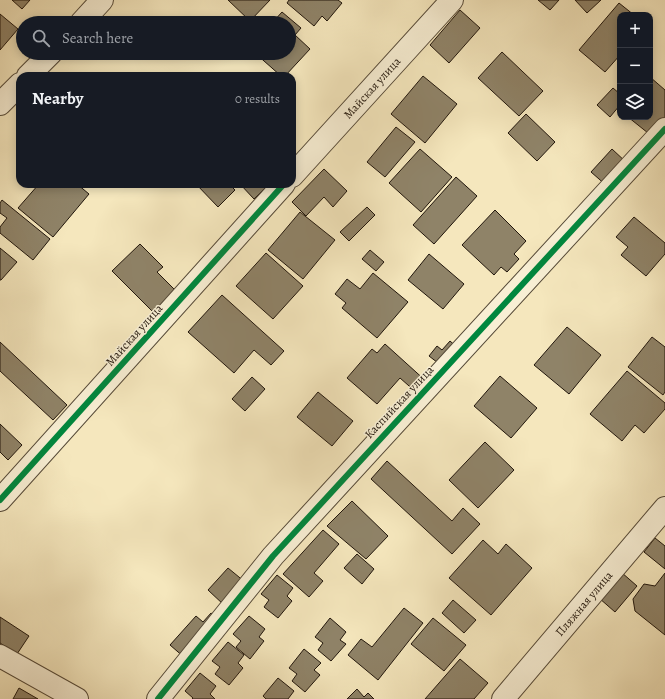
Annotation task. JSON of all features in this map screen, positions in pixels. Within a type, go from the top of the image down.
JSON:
[{"type":"street","points":[[87,16],[102,0]]},
{"type":"street","name":"Майская улица","points":[[296,172],[452,0]]},
{"type":"street","points":[[32,72],[44,60]]},
{"type":"street","points":[[0,104],[16,88]]},
{"type":"street","name":"Каспийская улица","points":[[158,699],[273,556],[665,129]]},
{"type":"street","name":"Майская улица","points":[[0,500],[280,188]]},
{"type":"street","name":"Пляжная улица","points":[[503,699],[665,508]]},
{"type":"street","points":[[0,656],[77,699]]},
{"type":"building","points":[[12,0],[30,0],[22,9]]},
{"type":"building","points":[[228,0],[270,0],[255,16],[245,16]]},
{"type":"building","points":[[289,0],[338,0],[342,3],[327,21],[322,16],[314,26],[287,3]]},
{"type":"building","points":[[538,0],[559,0],[550,10]]},
{"type":"building","points":[[575,0],[601,0],[587,13]]},
{"type":"building","points":[[619,3],[630,12],[617,12],[617,58],[605,72],[579,50]]},
{"type":"building","points":[[460,10],[480,28],[449,63],[430,45]]},
{"type":"building","points":[[282,12],[287,16],[278,16]]},
{"type":"building","points":[[0,14],[16,27],[16,31],[0,50]]},
{"type":"building","points":[[296,24],[301,28],[296,34]]},
{"type":"building","points":[[296,36],[310,49],[289,72],[276,72],[263,60],[296,60]]},
{"type":"building","points":[[502,52],[543,91],[519,116],[478,78]]},
{"type":"building","points":[[423,76],[457,104],[425,143],[391,114]]},
{"type":"building","points":[[653,80],[665,90],[665,122],[653,137],[632,120],[653,120]]},
{"type":"building","points":[[613,88],[617,91],[617,109],[610,117],[597,105]]},
{"type":"building","points":[[526,114],[555,142],[537,161],[508,133]]},
{"type":"building","points":[[396,127],[415,142],[385,177],[367,162]]},
{"type":"building","points":[[420,149],[452,177],[421,212],[389,183]]},
{"type":"building","points":[[612,149],[627,163],[607,186],[591,172]]},
{"type":"building","points":[[324,169],[347,191],[333,207],[324,197],[306,216],[292,202]]},
{"type":"building","points":[[456,177],[477,196],[434,244],[413,225]]},
{"type":"building","points":[[36,188],[82,188],[89,194],[53,237],[18,208]]},
{"type":"building","points":[[200,188],[233,188],[235,190],[218,207]]},
{"type":"building","points":[[244,188],[265,188],[254,199]]},
{"type":"building","points":[[2,200],[50,239],[33,260],[0,233],[0,227],[7,218],[0,213],[0,203]]},
{"type":"building","points":[[367,207],[375,215],[349,241],[340,232]]},
{"type":"building","points":[[495,210],[526,241],[514,254],[519,259],[507,272],[501,267],[494,275],[462,245]]},
{"type":"building","points":[[300,212],[335,240],[303,279],[268,250]]},
{"type":"building","points":[[634,217],[665,243],[665,254],[646,276],[621,255],[628,247],[616,237]]},
{"type":"building","points":[[140,244],[163,267],[157,272],[175,290],[153,312],[112,271]]},
{"type":"building","points":[[0,248],[17,262],[1,280],[0,280]]},
{"type":"building","points":[[370,250],[384,262],[376,271],[362,259]]},
{"type":"building","points":[[266,253],[303,286],[273,319],[236,286]]},
{"type":"building","points":[[429,254],[464,284],[443,309],[408,280]]},
{"type":"building","points":[[373,273],[408,302],[377,338],[342,308],[346,303],[335,294],[347,279],[360,289]]},
{"type":"building","points":[[222,295],[284,351],[271,365],[254,350],[234,373],[188,332]]},
{"type":"building","points":[[567,327],[601,355],[569,394],[534,365]]},
{"type":"building","points":[[652,337],[665,347],[665,392],[663,395],[628,367]]},
{"type":"building","points":[[450,341],[458,348],[442,366],[429,356],[437,346],[442,350]]},
{"type":"building","points":[[0,342],[67,405],[53,420],[0,371]]},
{"type":"building","points":[[385,344],[427,382],[417,393],[400,378],[377,404],[347,378],[372,349],[377,353]]},
{"type":"building","points":[[627,371],[665,403],[665,409],[644,433],[635,425],[622,441],[590,414]]},
{"type":"building","points":[[500,376],[537,408],[511,438],[474,406]]},
{"type":"building","points":[[252,377],[265,389],[245,411],[232,399]]},
{"type":"building","points":[[318,392],[353,421],[332,446],[297,417]]},
{"type":"building","points":[[0,424],[22,445],[8,460],[0,452]]},
{"type":"building","points":[[485,442],[514,470],[478,508],[449,480]]},
{"type":"building","points":[[387,461],[452,521],[463,508],[480,524],[452,554],[371,479]]},
{"type":"building","points":[[352,501],[388,536],[366,559],[327,526]]},
{"type":"building","points":[[323,530],[339,544],[314,573],[323,581],[309,597],[283,574]]},
{"type":"building","points":[[655,538],[665,546],[665,569],[644,552]]},
{"type":"building","points":[[483,540],[498,554],[506,544],[532,568],[491,615],[449,578]]},
{"type":"building","points":[[357,554],[374,569],[362,584],[344,568]]},
{"type":"building","points":[[228,568],[245,582],[224,605],[208,590]]},
{"type":"building","points":[[621,572],[637,586],[615,612],[599,598]]},
{"type":"building","points":[[665,573],[665,635],[635,611],[633,599],[644,584],[655,586]]},
{"type":"building","points":[[277,575],[293,588],[287,596],[292,601],[278,618],[264,607],[269,600],[261,594]]},
{"type":"building","points":[[453,600],[476,620],[464,633],[442,613]]},
{"type":"building","points":[[404,608],[423,623],[378,680],[348,655],[361,639],[372,647]]},
{"type":"building","points":[[211,613],[219,619],[185,658],[170,645],[196,616],[203,622]]},
{"type":"building","points":[[249,616],[265,629],[259,637],[264,641],[250,659],[236,647],[241,641],[233,634]]},
{"type":"building","points":[[0,617],[29,636],[17,654],[0,643]]},
{"type":"building","points":[[330,618],[346,632],[340,640],[346,644],[331,661],[318,650],[323,643],[315,637]]},
{"type":"building","points":[[433,618],[466,645],[444,671],[411,644]]},
{"type":"building","points":[[228,642],[244,655],[238,663],[243,668],[229,685],[215,674],[220,667],[212,661]]},
{"type":"building","points":[[304,649],[321,663],[314,670],[320,675],[305,692],[292,681],[297,674],[289,668]]},
{"type":"building","points":[[460,659],[488,683],[474,699],[425,699]]},
{"type":"building","points":[[200,673],[216,686],[210,694],[215,699],[192,699],[193,698],[185,691]]},
{"type":"building","points":[[278,678],[294,691],[288,699],[266,699],[263,696]]},
{"type":"building","points":[[19,688],[38,699],[13,699]]},
{"type":"building","points":[[357,689],[364,697],[368,693],[374,699],[347,699]]},
{"type":"cycle path","points":[[158,699],[273,556],[665,129]]},
{"type":"cycle path","points":[[0,500],[280,188]]}]
